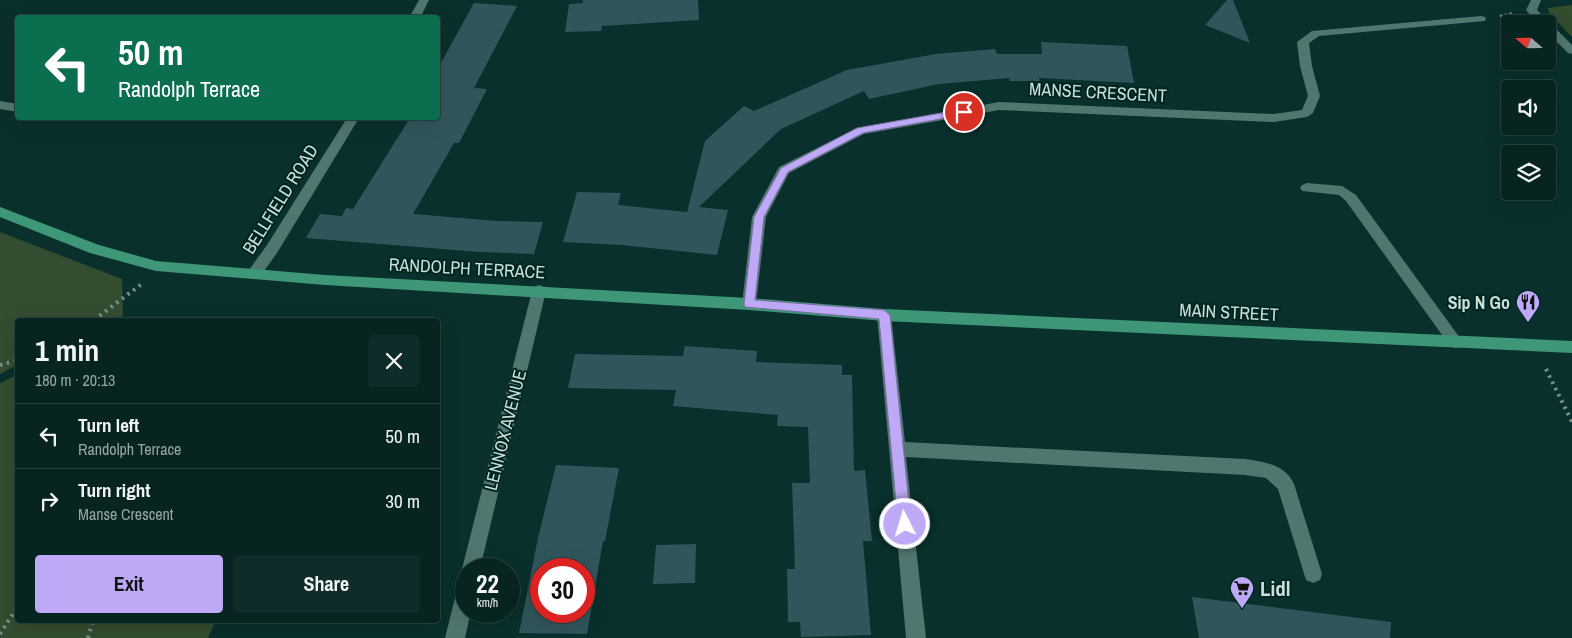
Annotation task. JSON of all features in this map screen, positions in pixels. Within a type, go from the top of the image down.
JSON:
[{"type":"main road","name":"RANDOLPH TERRACE","points":[[0,212],[54,231],[95,249],[156,266],[325,280],[749,304],[884,315]]},
{"type":"main road","name":"MAIN STREET","points":[[884,315],[1572,347]]},
{"type":"street","points":[[416,15],[424,0]]},
{"type":"street","name":"MANSE CRESCENT","points":[[749,304],[759,217],[784,170],[861,131],[999,106],[1274,118],[1298,114],[1307,112],[1314,96],[1306,66],[1303,42],[1316,33],[1482,19]]},
{"type":"street","points":[[1556,35],[1572,51]]},
{"type":"street","points":[[0,105],[15,108]]},
{"type":"street","name":"BELLFIELD ROAD","points":[[254,274],[278,240],[352,120]]},
{"type":"street","points":[[1307,188],[1342,191],[1351,198],[1455,342]]},
{"type":"street","name":"LENNOX AVENUE","points":[[475,558],[540,291]]},
{"type":"street","points":[[884,315],[916,638]]},
{"type":"street","points":[[898,449],[1246,467],[1270,471],[1285,484],[1313,574]]},
{"type":"street","points":[[454,638],[458,623]]},
{"type":"path","points":[[1482,19],[1534,5]]},
{"type":"path","points":[[97,318],[141,286],[156,266]]},
{"type":"path","points":[[1534,345],[1572,422]]},
{"type":"path","points":[[0,365],[15,361]]},
{"type":"path","points":[[0,634],[15,611]]},
{"type":"path","points":[[88,638],[92,623]]},
{"type":"green space","points":[[1572,5],[1572,37],[1556,20],[1556,15],[1549,13],[1548,8]]},
{"type":"green space","points":[[0,232],[122,279],[123,316],[119,318],[15,318],[15,366],[0,374]]},
{"type":"green space","points":[[15,376],[15,623],[215,623],[208,638],[0,638],[0,383]]},
{"type":"building","points":[[583,0],[698,0],[699,20],[602,26],[601,31],[565,32],[569,4],[583,3]]},
{"type":"building","points":[[1227,0],[1233,0],[1250,43],[1205,25]]},
{"type":"building","points":[[474,3],[517,6],[474,88],[487,89],[459,143],[454,143],[413,214],[497,221],[543,222],[534,254],[480,252],[306,238],[320,214],[342,216],[346,208],[353,209],[409,120],[440,120],[440,64]]},
{"type":"building","points":[[1041,42],[1127,46],[1134,83],[1039,78],[1040,81],[1010,81],[1009,78],[939,84],[869,99],[864,91],[781,129],[699,207],[728,210],[717,255],[622,245],[563,242],[577,192],[621,193],[618,205],[687,212],[705,141],[744,106],[754,111],[847,70],[936,54],[995,49],[997,54],[1042,54]]},
{"type":"building","points":[[685,346],[757,351],[756,362],[842,365],[842,375],[852,375],[854,471],[865,470],[872,541],[863,541],[871,635],[801,637],[800,622],[788,622],[787,569],[795,569],[792,483],[810,483],[808,427],[777,426],[778,415],[673,406],[676,390],[568,388],[575,354],[683,356]]},
{"type":"building","points":[[556,465],[619,468],[595,588],[595,558],[534,558]]},
{"type":"building","points":[[696,544],[695,583],[653,584],[656,545]]},
{"type":"building","points":[[530,578],[530,623],[589,623],[587,634],[519,633]]},
{"type":"building","name":"Lidl","points":[[1192,597],[1391,622],[1390,638],[1199,638]]},
{"type":"place","name":"Sip N Go","points":[[1528,323]]},
{"type":"place","name":"Lidl","points":[[1242,609]]},
{"type":"route","points":[[905,524],[884,315],[749,304],[759,217],[784,170],[861,131],[964,112]]}]
